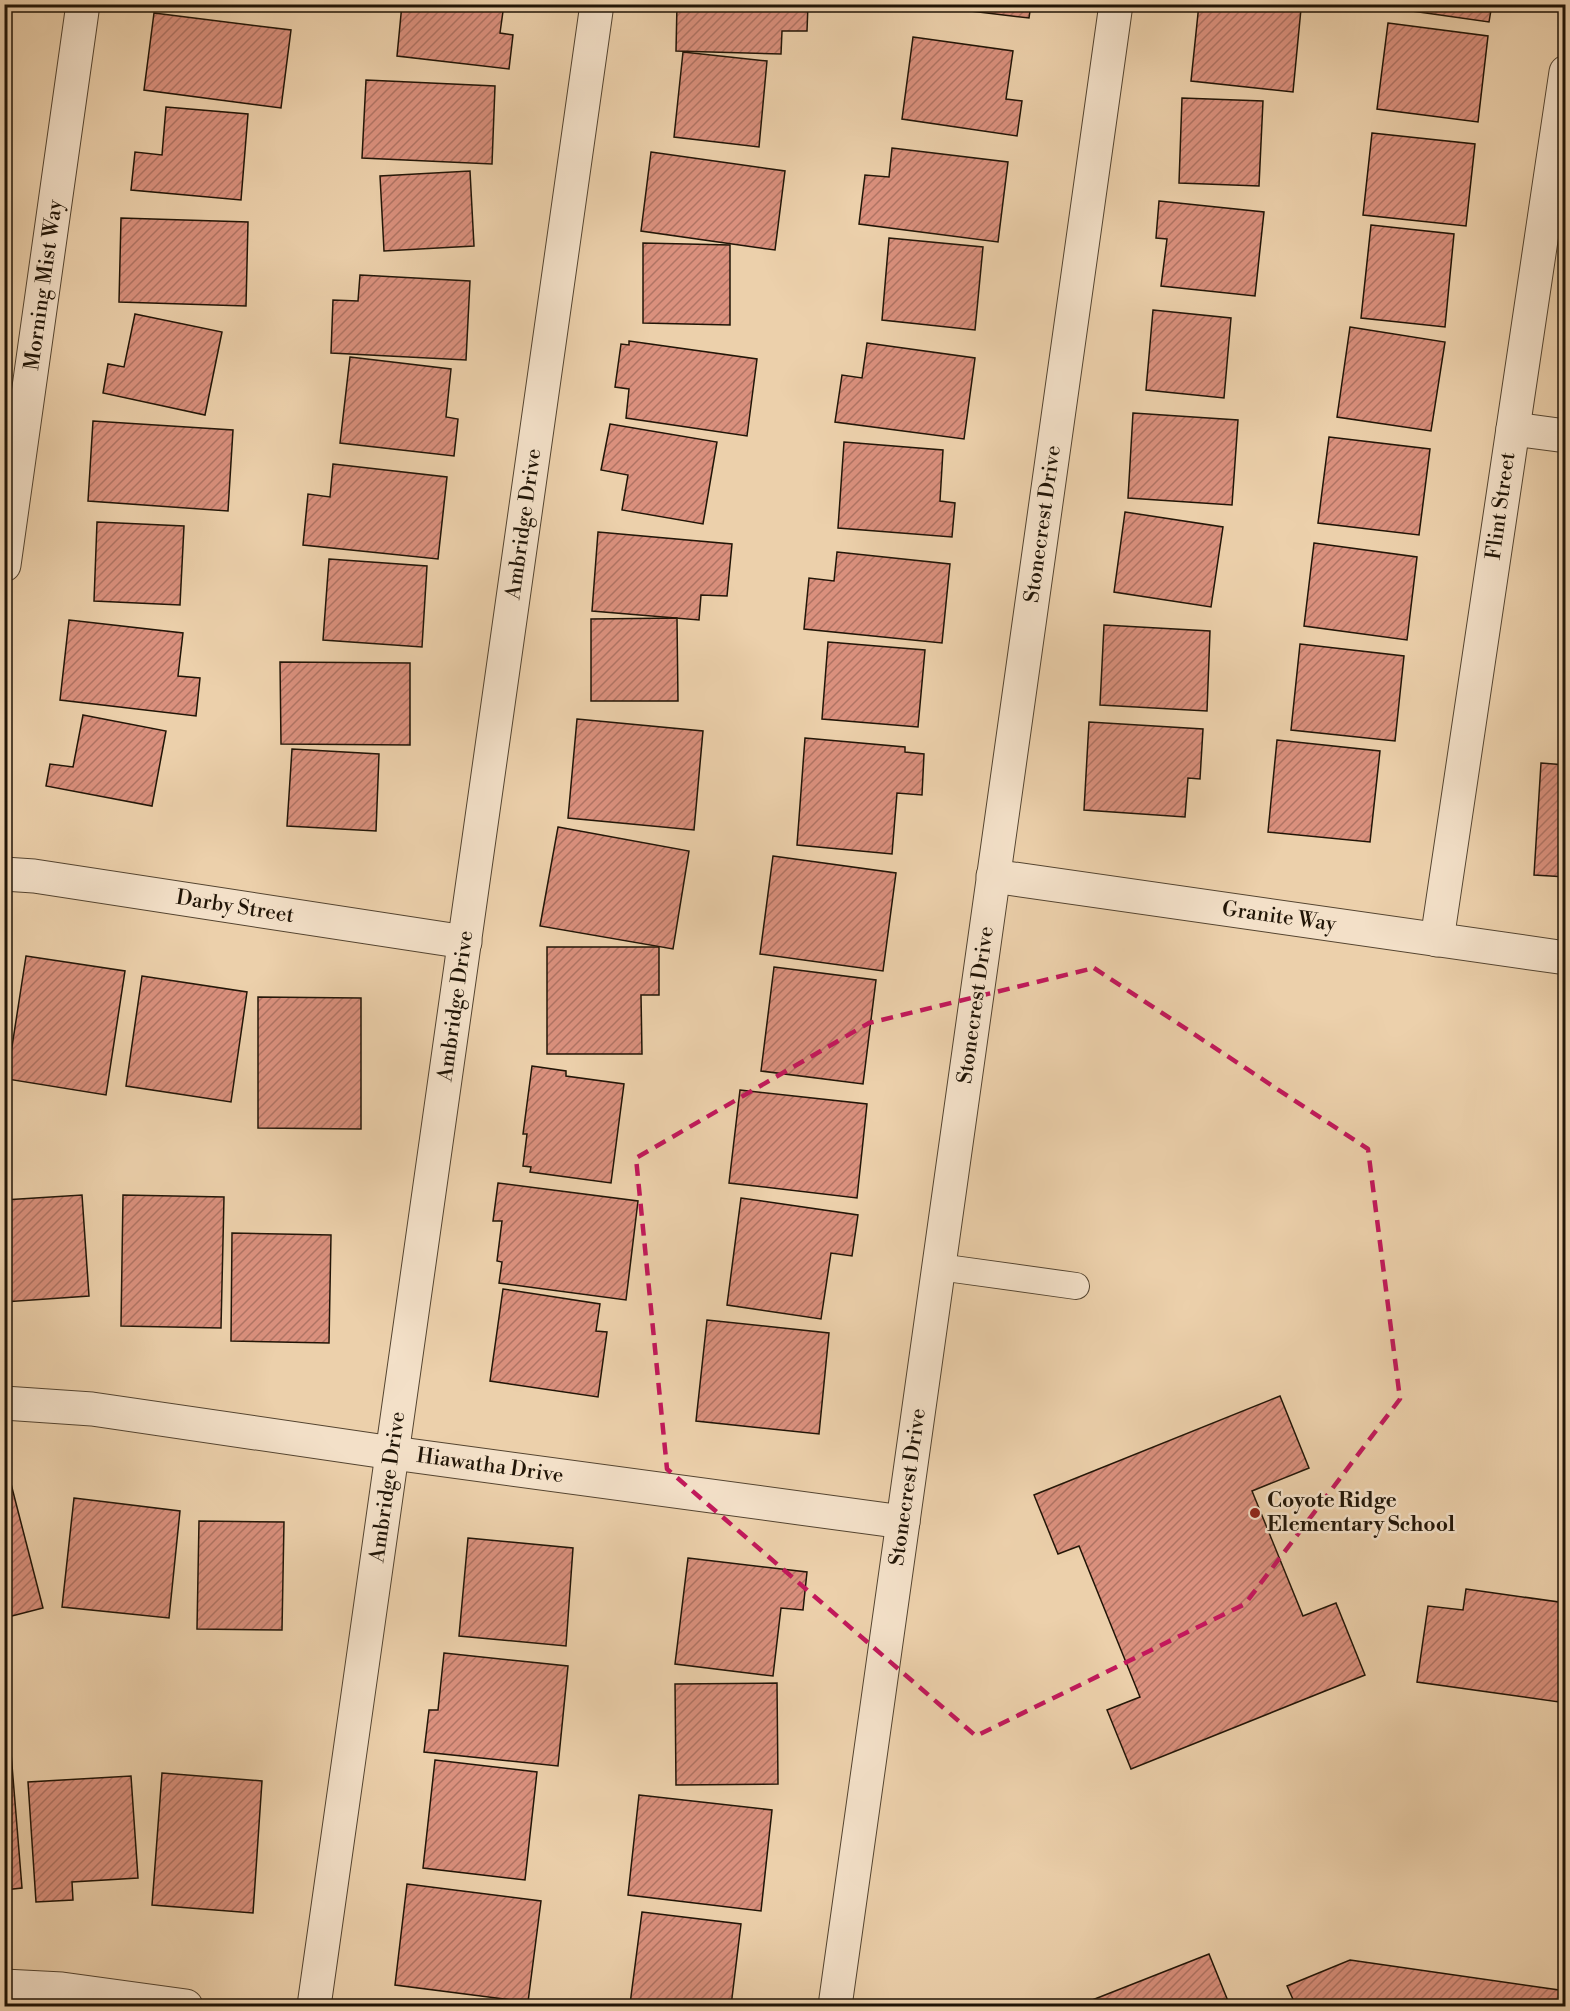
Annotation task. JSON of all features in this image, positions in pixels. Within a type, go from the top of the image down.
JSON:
[{"type":"street","name":"Morning Mist Way","points":[[4,565],[83,4]]},
{"type":"street","name":"Ambridge Drive","points":[[315,2007],[597,4]]},
{"type":"street","name":"Stonecrest Drive","points":[[835,2007],[1116,4]]},
{"type":"street","name":"Flint Street","points":[[1437,940],[1566,72]]},
{"type":"street","points":[[1513,429],[1566,436]]},
{"type":"street","name":"Darby Street","points":[[4,874],[34,876],[465,942]]},
{"type":"street","name":"Granite Way","points":[[993,876],[1566,958]]},
{"type":"street","name":"Hiawatha Drive","points":[[4,1403],[92,1409],[393,1453],[903,1522]]},
{"type":"street","points":[[4,1986],[62,1989],[186,2007]]},
{"type":"lane","points":[[939,1268],[1076,1287]]},
{"type":"highlighted area","points":[[1094,968],[1368,1149],[1400,1399],[1245,1604],[976,1736],[667,1469],[636,1158],[869,1023]]},
{"type":"building","points":[[402,4],[504,4],[500,33],[513,35],[509,69],[397,56]]},
{"type":"building","points":[[677,4],[808,4],[807,31],[782,31],[781,54],[676,51]]},
{"type":"building","points":[[912,4],[1031,4],[1029,18]]},
{"type":"building","points":[[1199,4],[1260,4],[1301,9],[1293,92],[1191,81]]},
{"type":"building","points":[[1391,4],[1492,4],[1489,22],[1391,8]]},
{"type":"building","points":[[154,13],[291,30],[281,108],[144,90]]},
{"type":"building","points":[[1388,23],[1488,36],[1478,122],[1377,109]]},
{"type":"building","points":[[913,37],[1013,51],[1006,99],[1022,101],[1017,136],[902,119]]},
{"type":"building","points":[[683,52],[767,61],[759,147],[674,137]]},
{"type":"building","points":[[366,80],[495,86],[492,164],[362,158]]},
{"type":"building","points":[[1182,98],[1263,101],[1259,186],[1179,183]]},
{"type":"building","points":[[166,107],[248,114],[241,200],[131,190],[135,152],[162,155]]},
{"type":"building","points":[[1372,133],[1475,144],[1466,226],[1363,215]]},
{"type":"building","points":[[892,148],[1008,162],[998,242],[859,224],[865,175],[889,177]]},
{"type":"building","points":[[651,152],[785,171],[775,250],[641,231]]},
{"type":"building","points":[[470,171],[474,246],[384,251],[380,176]]},
{"type":"building","points":[[1159,201],[1264,212],[1255,296],[1161,286],[1167,239],[1156,238]]},
{"type":"building","points":[[121,218],[248,222],[246,306],[119,302]]},
{"type":"building","points":[[1371,225],[1454,234],[1445,327],[1361,318]]},
{"type":"building","points":[[889,238],[983,247],[975,330],[882,320]]},
{"type":"building","points":[[643,243],[730,245],[730,325],[643,323]]},
{"type":"building","points":[[360,275],[470,281],[466,360],[331,353],[333,300],[358,301]]},
{"type":"building","points":[[1153,310],[1231,318],[1224,398],[1146,390]]},
{"type":"building","points":[[135,314],[222,332],[205,415],[103,393],[108,364],[124,367]]},
{"type":"building","points":[[1350,327],[1445,342],[1431,431],[1337,417]]},
{"type":"building","points":[[629,341],[757,359],[747,436],[626,418],[629,389],[615,387],[621,344],[629,345]]},
{"type":"building","points":[[867,343],[975,358],[964,439],[835,422],[842,375],[862,378]]},
{"type":"building","points":[[350,357],[451,369],[446,417],[458,419],[454,456],[340,443]]},
{"type":"building","points":[[1133,413],[1238,420],[1232,505],[1128,498]]},
{"type":"building","points":[[93,421],[233,430],[228,511],[88,501]]},
{"type":"building","points":[[610,424],[717,442],[703,524],[622,510],[628,475],[601,470]]},
{"type":"building","points":[[1329,437],[1430,449],[1419,535],[1318,523]]},
{"type":"building","points":[[844,442],[943,450],[940,501],[955,503],[952,537],[838,528]]},
{"type":"building","points":[[333,464],[447,477],[438,559],[303,545],[308,494],[330,497]]},
{"type":"building","points":[[1125,512],[1223,527],[1211,607],[1114,592]]},
{"type":"building","points":[[97,522],[184,526],[180,605],[94,601]]},
{"type":"building","points":[[598,532],[732,544],[727,596],[701,595],[699,620],[592,611]]},
{"type":"building","points":[[1314,543],[1417,557],[1407,640],[1304,626]]},
{"type":"building","points":[[837,552],[950,564],[942,643],[804,629],[809,578],[834,581]]},
{"type":"building","points":[[329,559],[427,566],[422,647],[323,640]]},
{"type":"building","points":[[677,618],[678,701],[591,701],[591,619]]},
{"type":"building","points":[[69,620],[183,633],[178,676],[200,678],[196,716],[60,700]]},
{"type":"building","points":[[1104,625],[1210,631],[1207,711],[1100,705]]},
{"type":"building","points":[[828,642],[925,650],[918,727],[822,719]]},
{"type":"building","points":[[1300,644],[1404,656],[1395,741],[1291,730]]},
{"type":"building","points":[[280,662],[410,663],[410,745],[281,744]]},
{"type":"building","points":[[83,715],[166,731],[152,806],[46,786],[50,764],[73,767]]},
{"type":"building","points":[[577,719],[703,731],[694,830],[568,818]]},
{"type":"building","points":[[1089,722],[1203,729],[1200,779],[1188,778],[1185,817],[1084,810]]},
{"type":"building","points":[[805,738],[905,747],[905,752],[924,754],[922,795],[897,793],[892,854],[797,845]]},
{"type":"building","points":[[1277,740],[1380,751],[1370,842],[1268,832]]},
{"type":"building","points":[[292,749],[379,754],[376,831],[287,826]]},
{"type":"building","points":[[1541,763],[1566,765],[1566,877],[1534,875]]},
{"type":"building","points":[[558,827],[689,851],[673,949],[540,926]]},
{"type":"building","points":[[773,856],[896,873],[883,971],[760,954]]},
{"type":"building","points":[[547,947],[659,947],[659,995],[641,995],[642,1054],[547,1054]]},
{"type":"building","points":[[26,956],[125,971],[106,1095],[7,1079]]},
{"type":"building","points":[[774,967],[876,980],[863,1084],[761,1071]]},
{"type":"building","points":[[142,976],[247,992],[231,1102],[126,1086]]},
{"type":"building","points":[[258,997],[361,998],[361,1129],[258,1128]]},
{"type":"building","points":[[532,1066],[566,1071],[566,1076],[624,1084],[611,1183],[530,1172],[531,1167],[523,1166],[527,1134],[523,1134]]},
{"type":"building","points":[[740,1090],[867,1104],[857,1198],[729,1183]]},
{"type":"building","points":[[498,1183],[638,1201],[626,1300],[499,1283],[502,1262],[497,1261],[502,1221],[493,1221]]},
{"type":"building","points":[[82,1195],[89,1296],[4,1302],[4,1200]]},
{"type":"building","points":[[123,1195],[224,1197],[221,1328],[121,1326]]},
{"type":"building","points":[[741,1198],[858,1215],[852,1256],[831,1253],[821,1319],[727,1305]]},
{"type":"building","points":[[232,1233],[331,1235],[329,1343],[231,1341]]},
{"type":"building","points":[[503,1289],[600,1304],[596,1331],[607,1332],[598,1397],[490,1381]]},
{"type":"building","points":[[707,1320],[829,1333],[819,1434],[696,1421]]},
{"type":"building","points":[[1280,1396],[1309,1468],[1252,1491],[1303,1616],[1336,1603],[1365,1675],[1131,1769],[1107,1710],[1140,1697],[1079,1546],[1058,1554],[1034,1495]]},
{"type":"building","points":[[10,1480],[43,1608],[4,1618],[4,1481]]},
{"type":"building","points":[[74,1498],[180,1511],[169,1618],[62,1607]]},
{"type":"building","points":[[199,1521],[284,1522],[282,1630],[197,1629]]},
{"type":"building","points":[[468,1538],[573,1548],[566,1646],[459,1636]]},
{"type":"building","points":[[688,1558],[807,1572],[803,1610],[781,1608],[773,1676],[675,1664]]},
{"type":"building","points":[[1466,1589],[1566,1603],[1566,1703],[1417,1682],[1428,1606],[1463,1610]]},
{"type":"building","points":[[444,1653],[568,1666],[558,1766],[424,1752],[429,1710],[438,1710]]},
{"type":"building","points":[[777,1683],[778,1784],[676,1785],[675,1684]]},
{"type":"building","points":[[4,1753],[11,1753],[22,1888],[4,1890]]},
{"type":"building","points":[[435,1760],[537,1772],[525,1880],[423,1868]]},
{"type":"building","points":[[162,1773],[262,1781],[253,1913],[152,1905]]},
{"type":"building","points":[[131,1776],[138,1878],[72,1882],[73,1900],[36,1902],[28,1782]]},
{"type":"building","points":[[639,1795],[772,1810],[761,1911],[628,1895]]},
{"type":"building","points":[[407,1884],[541,1901],[528,2002],[395,1985]]},
{"type":"building","points":[[642,1912],[741,1924],[731,2006],[630,2004]]},
{"type":"building","points":[[1209,1954],[1230,2006],[1077,2006]]},
{"type":"building","points":[[1350,1960],[1566,1991],[1566,2006],[1296,2006],[1287,1986]]},
{"type":"building","points":[[400,2002],[468,2006],[400,2006]]},
{"type":"place","name":"Coyote Ridge Elementary School","points":[[1255,1513]]}]
